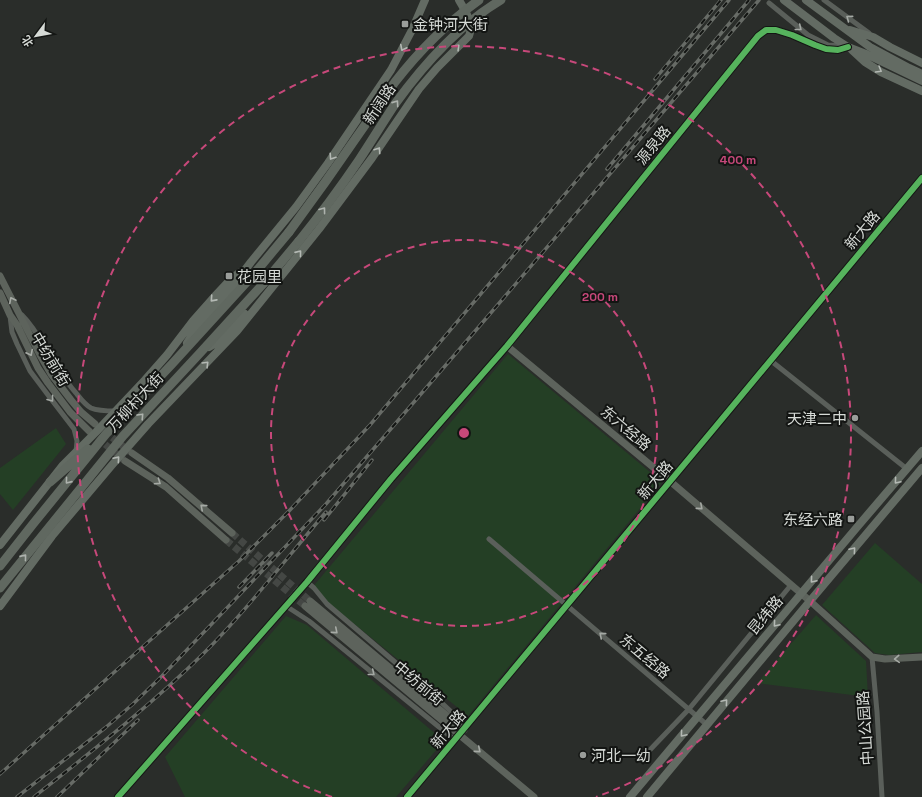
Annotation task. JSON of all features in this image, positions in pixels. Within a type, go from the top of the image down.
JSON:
[{"type":"highway","name":"新阔路","points":[[289,232],[410,63],[440,32],[479,0]]},
{"type":"highway","name":"新阔路","points":[[299,241],[338,190],[415,77],[465,26],[501,0]]},
{"type":"highway","name":"万柳村大街","points":[[0,566],[106,434],[172,364],[289,232]]},
{"type":"highway","name":"万柳村大街","points":[[0,588],[122,436],[263,284],[299,241]]},
{"type":"highway","points":[[50,482],[106,434]]},
{"type":"main road","points":[[172,364],[194,332],[301,201],[328,163],[391,70],[426,0]]},
{"type":"main road","points":[[0,606],[52,536],[128,446],[236,331],[319,229],[372,158],[419,89],[437,68],[469,36],[471,22],[459,0]]},
{"type":"main road","points":[[784,0],[848,47],[865,62],[881,72],[922,91]]},
{"type":"main road","points":[[806,0],[844,28],[868,50],[922,80]]},
{"type":"main road","points":[[844,28],[873,36],[890,47],[922,62]]},
{"type":"main road","points":[[848,47],[868,50],[922,74]]},
{"type":"main road","points":[[0,545],[63,465],[116,411],[167,355],[216,295],[230,280],[251,262]]},
{"type":"main road","points":[[200,353],[214,344],[266,294]]},
{"type":"main road","points":[[74,510],[115,445]]},
{"type":"main road","name":"昆纬路","points":[[630,797],[922,451]]},
{"type":"main road","name":"昆纬路","points":[[647,797],[706,724],[922,468]]},
{"type":"street","points":[[824,0],[873,36]]},
{"type":"street","points":[[769,3],[808,35],[828,45],[848,47]]},
{"type":"street","name":"源泉路","points":[[118,797],[308,582],[391,479],[507,346],[758,36],[766,30],[776,30],[826,49],[838,50],[848,47]]},
{"type":"street","name":"新大路","points":[[407,797],[671,482],[770,360],[922,178]]},
{"type":"street","points":[[0,276],[51,374],[81,412],[95,424]]},
{"type":"street","name":"中纺前街","points":[[0,293],[38,368],[70,412],[89,431]]},
{"type":"street","points":[[18,312],[30,323],[54,363],[83,401],[92,408],[116,411]]},
{"type":"street","points":[[10,315],[12,332],[30,371],[74,429],[77,441],[76,452]]},
{"type":"street","name":"东六经路","points":[[507,346],[671,482],[810,601],[872,657]]},
{"type":"street","points":[[770,360],[907,469]]},
{"type":"street","points":[[132,453],[168,478],[232,533]]},
{"type":"street","points":[[126,461],[166,487],[226,540]]},
{"type":"street","name":"东五经路","points":[[489,539],[706,724]]},
{"type":"street","points":[[308,582],[327,604],[430,692],[459,719],[462,732]]},
{"type":"street","points":[[646,754],[689,709],[791,585]]},
{"type":"street","points":[[308,603],[462,732],[534,797]]},
{"type":"street","points":[[286,606],[309,621],[455,740]]},
{"type":"street","points":[[872,657],[886,659],[922,657]]},
{"type":"street","name":"中山公园路","points":[[872,657],[882,797]]},
{"type":"green space","points":[[508,354],[662,482],[468,716],[311,589]]},
{"type":"green space","points":[[56,428],[66,444],[13,510],[0,494],[0,468]]},
{"type":"green space","points":[[875,543],[922,584],[922,652],[889,655],[875,653],[822,605]]},
{"type":"green space","points":[[816,615],[866,661],[868,697],[757,683]]},
{"type":"green space","points":[[286,616],[307,625],[444,741],[396,797],[185,797],[165,757]]},
{"type":"tunnel","points":[[89,431],[124,460]]},
{"type":"tunnel","points":[[104,431],[130,452]]},
{"type":"tunnel","points":[[232,533],[310,601]]},
{"type":"tunnel","points":[[226,540],[305,606]]},
{"type":"railway","points":[[655,79],[721,0]]},
{"type":"railway","points":[[0,774],[239,561],[289,511],[370,425],[729,0]]},
{"type":"railway","points":[[607,169],[749,0]]},
{"type":"railway","points":[[17,797],[105,728],[133,704],[162,676],[326,504],[759,0]]},
{"type":"railway","points":[[324,520],[372,460]]},
{"type":"railway","points":[[34,797],[142,710],[203,654],[250,602],[326,512]]},
{"type":"railway","points":[[239,587],[272,553]]},
{"type":"railway","points":[[57,797],[138,720]]},
{"type":"cycle path","points":[[118,797],[307,582],[391,479],[507,346],[758,36],[766,30],[776,30],[826,49],[838,50],[848,47]]},
{"type":"cycle path","points":[[407,797],[922,178]]},
{"type":"place","name":"金钟河大街","points":[[405,24]]},
{"type":"place","name":"花园里","points":[[229,276]]},
{"type":"place","name":"天津二中","points":[[855,418]]},
{"type":"place","name":"东经六路","points":[[851,519]]},
{"type":"place","name":"河北一幼","points":[[583,755]]}]
